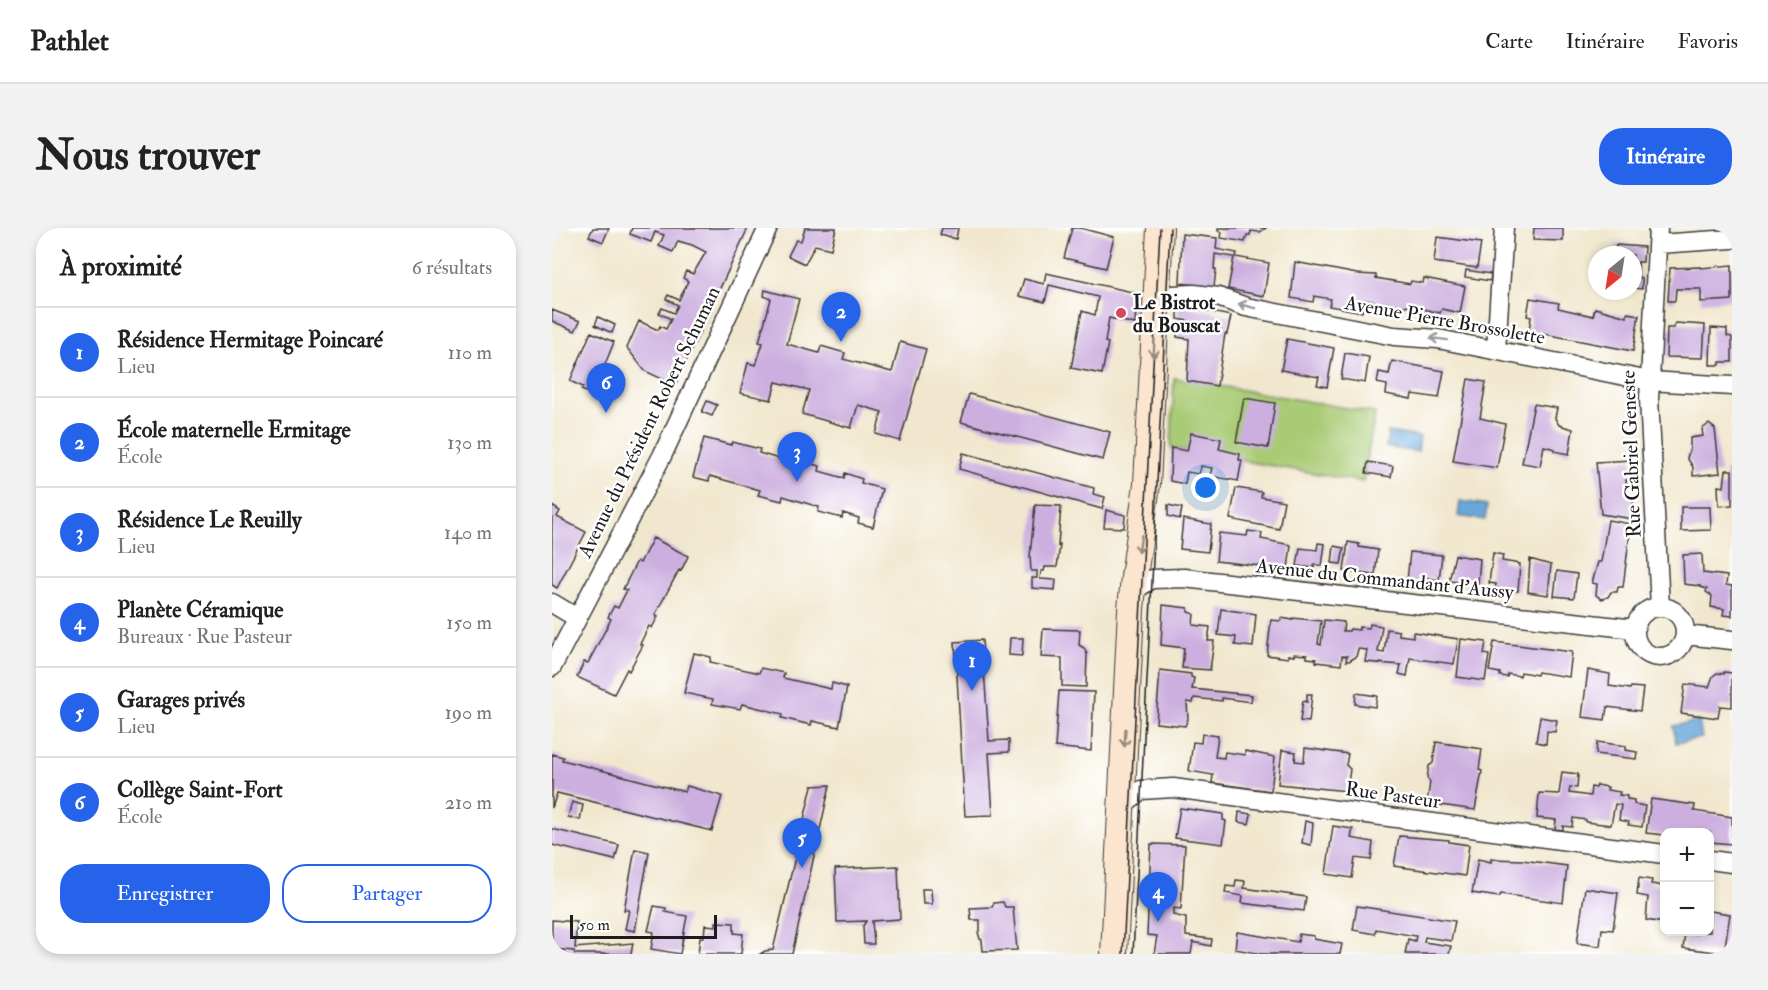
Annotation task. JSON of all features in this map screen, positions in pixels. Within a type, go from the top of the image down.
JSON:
[{"type":"main road","points":[[1114,954],[1132,591],[1147,484],[1160,228]]},
{"type":"street","name":"Avenue du Président Robert Schuman","points":[[552,667],[662,456],[768,228]]},
{"type":"street","points":[[1496,350],[1504,228]]},
{"type":"street","points":[[1658,236],[1732,239]]},
{"type":"street","name":"Rue Gabriel Geneste","points":[[1658,236],[1649,399],[1660,607]]},
{"type":"street","name":"Avenue Pierre Brossolette","points":[[1156,308],[1173,295],[1218,297],[1246,307],[1394,336],[1438,339],[1650,381],[1732,386]]},
{"type":"street","name":"Avenue du Commandant d'Aussy","points":[[1132,591],[1158,578],[1184,578],[1635,629]]},
{"type":"street","points":[[552,603],[577,618]]},
{"type":"street","points":[[1660,607],[1668,608],[1681,619],[1685,635],[1677,650],[1662,657],[1653,656],[1640,646],[1635,629],[1646,611],[1660,607]]},
{"type":"street","points":[[1685,635],[1732,640]]},
{"type":"street","name":"Rue Pasteur","points":[[1122,806],[1141,790],[1163,788],[1660,853]]},
{"type":"street","points":[[1714,861],[1732,863]]},
{"type":"green space","points":[[1174,378],[1375,413],[1363,482],[1171,448]]},
{"type":"water","points":[[1388,432],[1420,437],[1418,452],[1386,447]]},
{"type":"water","points":[[1460,501],[1487,505],[1485,520],[1458,516]]},
{"type":"water","points":[[1699,721],[1702,738],[1676,743],[1673,726]]},
{"type":"building","points":[[593,228],[609,228],[603,242],[589,236]]},
{"type":"building","points":[[632,228],[748,228],[675,385],[645,371],[627,348],[639,321],[658,330],[660,326],[666,329],[671,319],[659,313],[662,308],[674,313],[678,305],[666,299],[668,295],[679,300],[688,281],[683,278],[686,271],[693,274],[706,252],[678,241],[673,252],[659,246],[664,235],[655,232],[651,242],[630,234]]},
{"type":"building","points":[[805,228],[836,228],[831,249],[815,245],[805,264],[788,256],[796,240],[801,241]]},
{"type":"building","points":[[942,228],[958,228],[956,239],[940,235]]},
{"type":"building","points":[[1072,228],[1114,237],[1106,268],[1064,258]]},
{"type":"building","points":[[1218,228],[1266,228],[1260,232],[1251,231],[1245,242],[1221,238],[1222,232],[1218,231]]},
{"type":"building","points":[[1534,228],[1563,228],[1563,241],[1533,240]]},
{"type":"building","points":[[1182,234],[1217,238],[1216,249],[1237,253],[1236,257],[1269,263],[1264,296],[1228,289],[1234,257],[1215,254],[1214,287],[1180,283]]},
{"type":"building","points":[[1437,237],[1481,243],[1477,268],[1434,262]]},
{"type":"building","points":[[1642,247],[1644,247],[1642,262]]},
{"type":"building","points":[[1295,262],[1357,274],[1376,275],[1376,278],[1410,284],[1411,281],[1423,283],[1424,278],[1465,286],[1460,313],[1442,309],[1440,313],[1364,300],[1362,312],[1329,306],[1331,299],[1314,296],[1313,302],[1291,298]]},
{"type":"building","points":[[1732,265],[1732,300],[1701,302],[1701,289],[1676,289],[1675,301],[1668,301],[1670,268]]},
{"type":"building","points":[[1466,270],[1491,274],[1490,281],[1465,277]]},
{"type":"building","points":[[1046,273],[1137,293],[1135,324],[1109,318],[1105,342],[1108,343],[1102,374],[1071,368],[1082,311],[1095,315],[1098,297],[1049,285],[1045,302],[1019,296],[1024,279],[1044,284]]},
{"type":"building","points":[[765,290],[799,299],[787,344],[819,353],[821,346],[845,353],[843,359],[892,372],[900,342],[926,349],[900,441],[876,434],[882,412],[858,405],[851,428],[802,414],[809,390],[776,382],[771,400],[740,393],[748,363],[756,365],[763,343],[759,342],[771,299],[764,296]]},
{"type":"building","points":[[1530,298],[1559,303],[1558,308],[1593,316],[1595,308],[1627,317],[1627,313],[1639,315],[1633,351],[1529,331],[1531,317],[1527,316]]},
{"type":"building","points":[[1178,305],[1231,316],[1227,334],[1225,334],[1217,386],[1187,381],[1189,339],[1177,337],[1177,326],[1192,328],[1193,322],[1178,319]]},
{"type":"building","points":[[552,310],[580,321],[575,331],[552,321]]},
{"type":"building","points":[[598,317],[615,325],[612,333],[595,325]]},
{"type":"building","points":[[1675,323],[1705,325],[1703,358],[1666,357],[1667,328],[1674,328]]},
{"type":"building","points":[[1711,328],[1727,329],[1727,336],[1732,337],[1732,362],[1710,365]]},
{"type":"building","points":[[591,332],[614,342],[594,392],[590,390],[589,393],[581,390],[583,387],[570,381]]},
{"type":"building","points":[[1287,339],[1334,348],[1327,387],[1317,385],[1319,377],[1281,370]]},
{"type":"building","points":[[1345,353],[1369,357],[1365,383],[1341,379]]},
{"type":"building","points":[[1392,361],[1444,371],[1439,398],[1412,394],[1411,399],[1386,394],[1387,385],[1377,383],[1379,372],[1389,374]]},
{"type":"building","points":[[1468,379],[1486,382],[1480,418],[1505,424],[1497,468],[1453,461]]},
{"type":"building","points":[[969,394],[1110,432],[1103,460],[961,422]]},
{"type":"building","points":[[1244,398],[1275,403],[1268,448],[1236,442]]},
{"type":"building","points":[[707,401],[717,405],[712,416],[702,412]]},
{"type":"building","points":[[1534,404],[1557,408],[1555,418],[1559,425],[1573,429],[1569,454],[1544,446],[1540,466],[1522,463]]},
{"type":"building","points":[[1709,424],[1715,429],[1720,473],[1693,476],[1693,467],[1687,458],[1690,438],[1703,436],[1702,429]]},
{"type":"building","points":[[1191,433],[1221,439],[1219,449],[1240,454],[1239,460],[1242,460],[1238,481],[1210,476],[1212,468],[1201,466],[1199,474],[1187,472],[1185,484],[1170,481],[1171,448],[1187,451]]},
{"type":"building","points":[[704,438],[760,449],[759,453],[792,463],[793,459],[820,466],[819,471],[844,478],[845,473],[862,479],[861,483],[882,489],[873,527],[858,523],[859,518],[843,513],[842,518],[818,512],[819,507],[783,496],[782,501],[758,495],[760,490],[710,476],[709,481],[693,477]]},
{"type":"building","points":[[963,453],[1094,488],[1093,494],[1105,497],[1102,509],[959,469]]},
{"type":"building","points":[[1632,460],[1633,481],[1626,480],[1627,495],[1633,496],[1634,519],[1601,514],[1596,462]]},
{"type":"building","points":[[1368,462],[1393,466],[1391,477],[1366,473]]},
{"type":"building","points":[[1726,470],[1732,470],[1732,505],[1719,506],[1718,486],[1724,487]]},
{"type":"building","points":[[1236,488],[1262,492],[1261,497],[1284,501],[1279,529],[1230,519]]},
{"type":"building","points":[[1035,505],[1061,506],[1057,567],[1045,567],[1044,571],[1041,571],[1040,579],[1056,580],[1055,590],[1032,588],[1032,578],[1037,578],[1037,571],[1031,571],[1030,556]]},
{"type":"building","points":[[1168,505],[1182,508],[1180,519],[1168,516]]},
{"type":"building","points":[[552,506],[560,511],[557,517],[586,532],[557,588],[552,585]]},
{"type":"building","points":[[1681,507],[1710,507],[1711,530],[1681,531]]},
{"type":"building","points":[[1106,510],[1125,515],[1124,528],[1104,527]]},
{"type":"building","points":[[1183,519],[1211,524],[1208,552],[1180,549]]},
{"type":"building","points":[[1608,520],[1631,524],[1623,587],[1618,587],[1617,592],[1611,592],[1608,597],[1602,599],[1596,595],[1597,584],[1592,583],[1598,562],[1601,562]]},
{"type":"building","points":[[1248,531],[1262,533],[1261,539],[1291,545],[1288,569],[1216,561],[1219,533],[1247,536]]},
{"type":"building","points":[[653,538],[688,556],[655,615],[658,616],[652,628],[649,626],[640,644],[643,645],[614,694],[577,677],[584,662],[588,663],[611,619],[608,617],[614,606],[618,608],[627,590],[623,589],[637,561],[640,563]]},
{"type":"building","points":[[1348,542],[1359,544],[1359,547],[1378,550],[1375,575],[1344,571]]},
{"type":"building","points":[[1318,543],[1325,544],[1322,566],[1314,564],[1314,568],[1297,566],[1300,548],[1317,550]]},
{"type":"building","points":[[1334,546],[1344,548],[1341,564],[1332,563]]},
{"type":"building","points":[[1410,552],[1442,555],[1439,580],[1427,578],[1426,584],[1407,581]]},
{"type":"building","points":[[1493,553],[1503,555],[1502,561],[1520,564],[1518,591],[1495,589],[1496,584],[1489,583]]},
{"type":"building","points":[[1702,554],[1703,573],[1727,576],[1726,585],[1732,586],[1732,616],[1723,615],[1724,609],[1711,607],[1712,596],[1706,592],[1707,589],[1684,584],[1683,555]]},
{"type":"building","points":[[1455,555],[1480,559],[1478,584],[1449,581]]},
{"type":"building","points":[[1530,559],[1551,565],[1548,595],[1528,592]]},
{"type":"building","points":[[1557,571],[1577,574],[1574,598],[1554,596]]},
{"type":"building","points":[[1163,605],[1188,608],[1188,612],[1194,614],[1193,625],[1210,627],[1208,641],[1214,641],[1210,670],[1182,668],[1184,648],[1161,645]]},
{"type":"building","points":[[1221,609],[1256,614],[1253,647],[1235,645],[1236,637],[1218,635]]},
{"type":"building","points":[[1281,618],[1321,621],[1318,644],[1321,645],[1324,620],[1344,622],[1343,631],[1359,630],[1359,627],[1369,628],[1370,624],[1382,626],[1378,652],[1384,653],[1387,629],[1399,631],[1399,635],[1413,637],[1413,632],[1458,639],[1454,664],[1410,658],[1407,676],[1399,674],[1401,665],[1365,662],[1367,650],[1358,649],[1356,657],[1349,661],[1346,661],[1347,656],[1342,656],[1341,665],[1316,662],[1316,659],[1307,658],[1307,655],[1294,654],[1294,656],[1288,655],[1288,658],[1267,655],[1271,620],[1281,621]]},
{"type":"building","points":[[1043,629],[1080,630],[1079,645],[1087,654],[1086,687],[1062,686],[1062,658],[1041,657]]},
{"type":"building","points":[[1010,638],[1023,638],[1022,656],[1009,655]]},
{"type":"building","points":[[1461,639],[1486,642],[1484,654],[1489,655],[1485,681],[1457,677]]},
{"type":"building","points":[[982,640],[989,741],[1009,740],[1009,752],[989,753],[993,815],[965,816],[955,642]]},
{"type":"building","points":[[1494,642],[1572,652],[1569,677],[1521,672],[1520,676],[1508,674],[1507,677],[1489,671]]},
{"type":"building","points":[[694,653],[711,657],[710,662],[759,673],[761,668],[784,673],[783,678],[831,689],[832,683],[847,687],[839,727],[812,721],[811,725],[782,718],[783,714],[742,704],[740,709],[712,704],[713,699],[684,693]]},
{"type":"building","points":[[1160,670],[1191,674],[1194,678],[1192,689],[1252,695],[1251,702],[1222,698],[1222,701],[1194,698],[1193,703],[1187,702],[1188,719],[1185,726],[1156,723]]},
{"type":"building","points":[[1588,670],[1610,674],[1609,686],[1643,688],[1640,711],[1607,707],[1605,720],[1582,717]]},
{"type":"building","points":[[1724,672],[1732,673],[1732,707],[1720,706],[1718,718],[1681,713],[1685,684],[1709,687],[1713,676],[1717,673],[1724,674]]},
{"type":"building","points":[[1059,691],[1094,692],[1091,751],[1055,747]]},
{"type":"building","points":[[1356,693],[1377,696],[1375,707],[1355,704]]},
{"type":"building","points":[[1307,694],[1312,694],[1309,722],[1300,721],[1303,701],[1307,702]]},
{"type":"building","points":[[1540,717],[1557,720],[1555,732],[1547,731],[1546,744],[1536,742]]},
{"type":"building","points":[[1202,734],[1218,736],[1215,757],[1224,758],[1225,752],[1245,755],[1245,751],[1275,757],[1271,791],[1212,783],[1213,775],[1189,771],[1193,742],[1201,743]]},
{"type":"building","points":[[1436,742],[1482,749],[1479,770],[1482,771],[1475,810],[1427,803],[1430,782],[1427,778],[1429,766],[1433,763]]},
{"type":"building","points":[[1597,742],[1626,746],[1626,750],[1637,752],[1636,759],[1596,754]]},
{"type":"building","points":[[1305,748],[1348,754],[1346,765],[1350,769],[1347,791],[1278,784],[1282,750],[1296,752],[1295,761],[1304,762]]},
{"type":"building","points":[[552,754],[563,757],[562,760],[685,792],[687,786],[722,796],[712,831],[557,793],[552,808]]},
{"type":"building","points":[[1562,772],[1578,774],[1577,788],[1570,787],[1569,793],[1590,796],[1591,787],[1596,788],[1597,785],[1608,787],[1607,790],[1620,792],[1619,795],[1634,800],[1634,804],[1645,806],[1642,827],[1628,825],[1629,822],[1619,820],[1621,805],[1615,804],[1611,825],[1573,818],[1572,827],[1563,826],[1563,830],[1555,829],[1556,820],[1537,818],[1539,793],[1559,794]]},
{"type":"building","points":[[830,785],[792,954],[760,954],[773,950],[812,786]]},
{"type":"building","points":[[1651,799],[1695,805],[1694,811],[1732,817],[1732,844],[1714,842],[1714,828],[1660,828],[1660,835],[1646,833]]},
{"type":"building","points":[[572,802],[583,805],[580,820],[568,817]]},
{"type":"building","points":[[1180,808],[1223,814],[1223,820],[1226,821],[1223,844],[1175,838]]},
{"type":"building","points":[[1239,812],[1251,814],[1249,824],[1238,822]]},
{"type":"building","points":[[1305,821],[1313,823],[1311,845],[1302,843]]},
{"type":"building","points":[[1333,826],[1353,829],[1351,838],[1373,842],[1371,860],[1355,858],[1352,878],[1326,874]]},
{"type":"building","points":[[552,829],[619,845],[615,860],[552,845]]},
{"type":"building","points":[[1399,836],[1449,840],[1449,842],[1469,845],[1465,876],[1394,866]]},
{"type":"building","points":[[1151,844],[1185,845],[1181,909],[1173,908],[1173,915],[1186,918],[1186,936],[1212,939],[1211,946],[1193,942],[1191,954],[1154,954],[1157,936],[1147,935]]},
{"type":"building","points":[[635,849],[649,852],[635,931],[625,929],[629,910],[624,910]]},
{"type":"building","points":[[1478,859],[1491,862],[1491,859],[1522,860],[1567,866],[1563,903],[1501,894],[1499,897],[1472,893]]},
{"type":"building","points":[[898,866],[900,919],[872,921],[874,944],[864,944],[863,926],[866,921],[837,922],[835,869]]},
{"type":"building","points":[[1639,878],[1652,880],[1651,884],[1660,885],[1660,922],[1646,920],[1648,897],[1637,895]]},
{"type":"building","points":[[1236,880],[1245,881],[1244,888],[1306,897],[1304,911],[1242,903],[1243,896],[1225,893],[1226,886],[1235,887]]},
{"type":"building","points":[[1585,888],[1618,893],[1613,930],[1602,929],[1600,946],[1577,943]]},
{"type":"building","points":[[922,889],[931,889],[932,904],[923,904]]},
{"type":"building","points":[[1003,902],[1005,907],[1013,907],[1017,950],[983,951],[982,940],[978,932],[980,920],[971,920],[970,908],[992,907],[994,903]]},
{"type":"building","points":[[654,906],[666,908],[665,912],[687,916],[680,954],[651,949],[654,932],[648,931]]},
{"type":"building","points":[[1357,906],[1455,921],[1451,941],[1425,937],[1424,942],[1451,946],[1449,954],[1405,954],[1408,939],[1415,941],[1416,936],[1376,929],[1375,934],[1353,930]]},
{"type":"building","points":[[1714,912],[1730,914],[1724,953],[1683,948],[1685,936],[1714,936]]},
{"type":"building","points":[[552,920],[577,922],[575,948],[633,943],[631,954],[575,954],[574,951],[552,949]]},
{"type":"building","points":[[716,922],[734,923],[734,933],[743,934],[741,954],[698,954],[700,937],[704,937],[705,925],[716,926]]},
{"type":"building","points":[[1237,932],[1298,942],[1299,934],[1342,944],[1340,954],[1262,954],[1235,949]]},
{"type":"tram line","points":[[1123,954],[1160,228]]},
{"type":"tram line","points":[[1133,954],[1170,228]]},
{"type":"place","name":"Le Bistrot du Bouscat","points":[[1121,313]]},
{"type":"place","name":"École maternelle Ermitage","points":[[841,342]]},
{"type":"place","name":"Collège Saint-Fort","points":[[606,413]]},
{"type":"place","name":"Résidence Le Reuilly","points":[[797,482]]},
{"type":"place","name":"Résidence Hermitage Poincaré","points":[[972,691]]},
{"type":"place","name":"Garages privés","points":[[802,868]]},
{"type":"place","name":"Planète Céramique","points":[[1158,922]]}]
